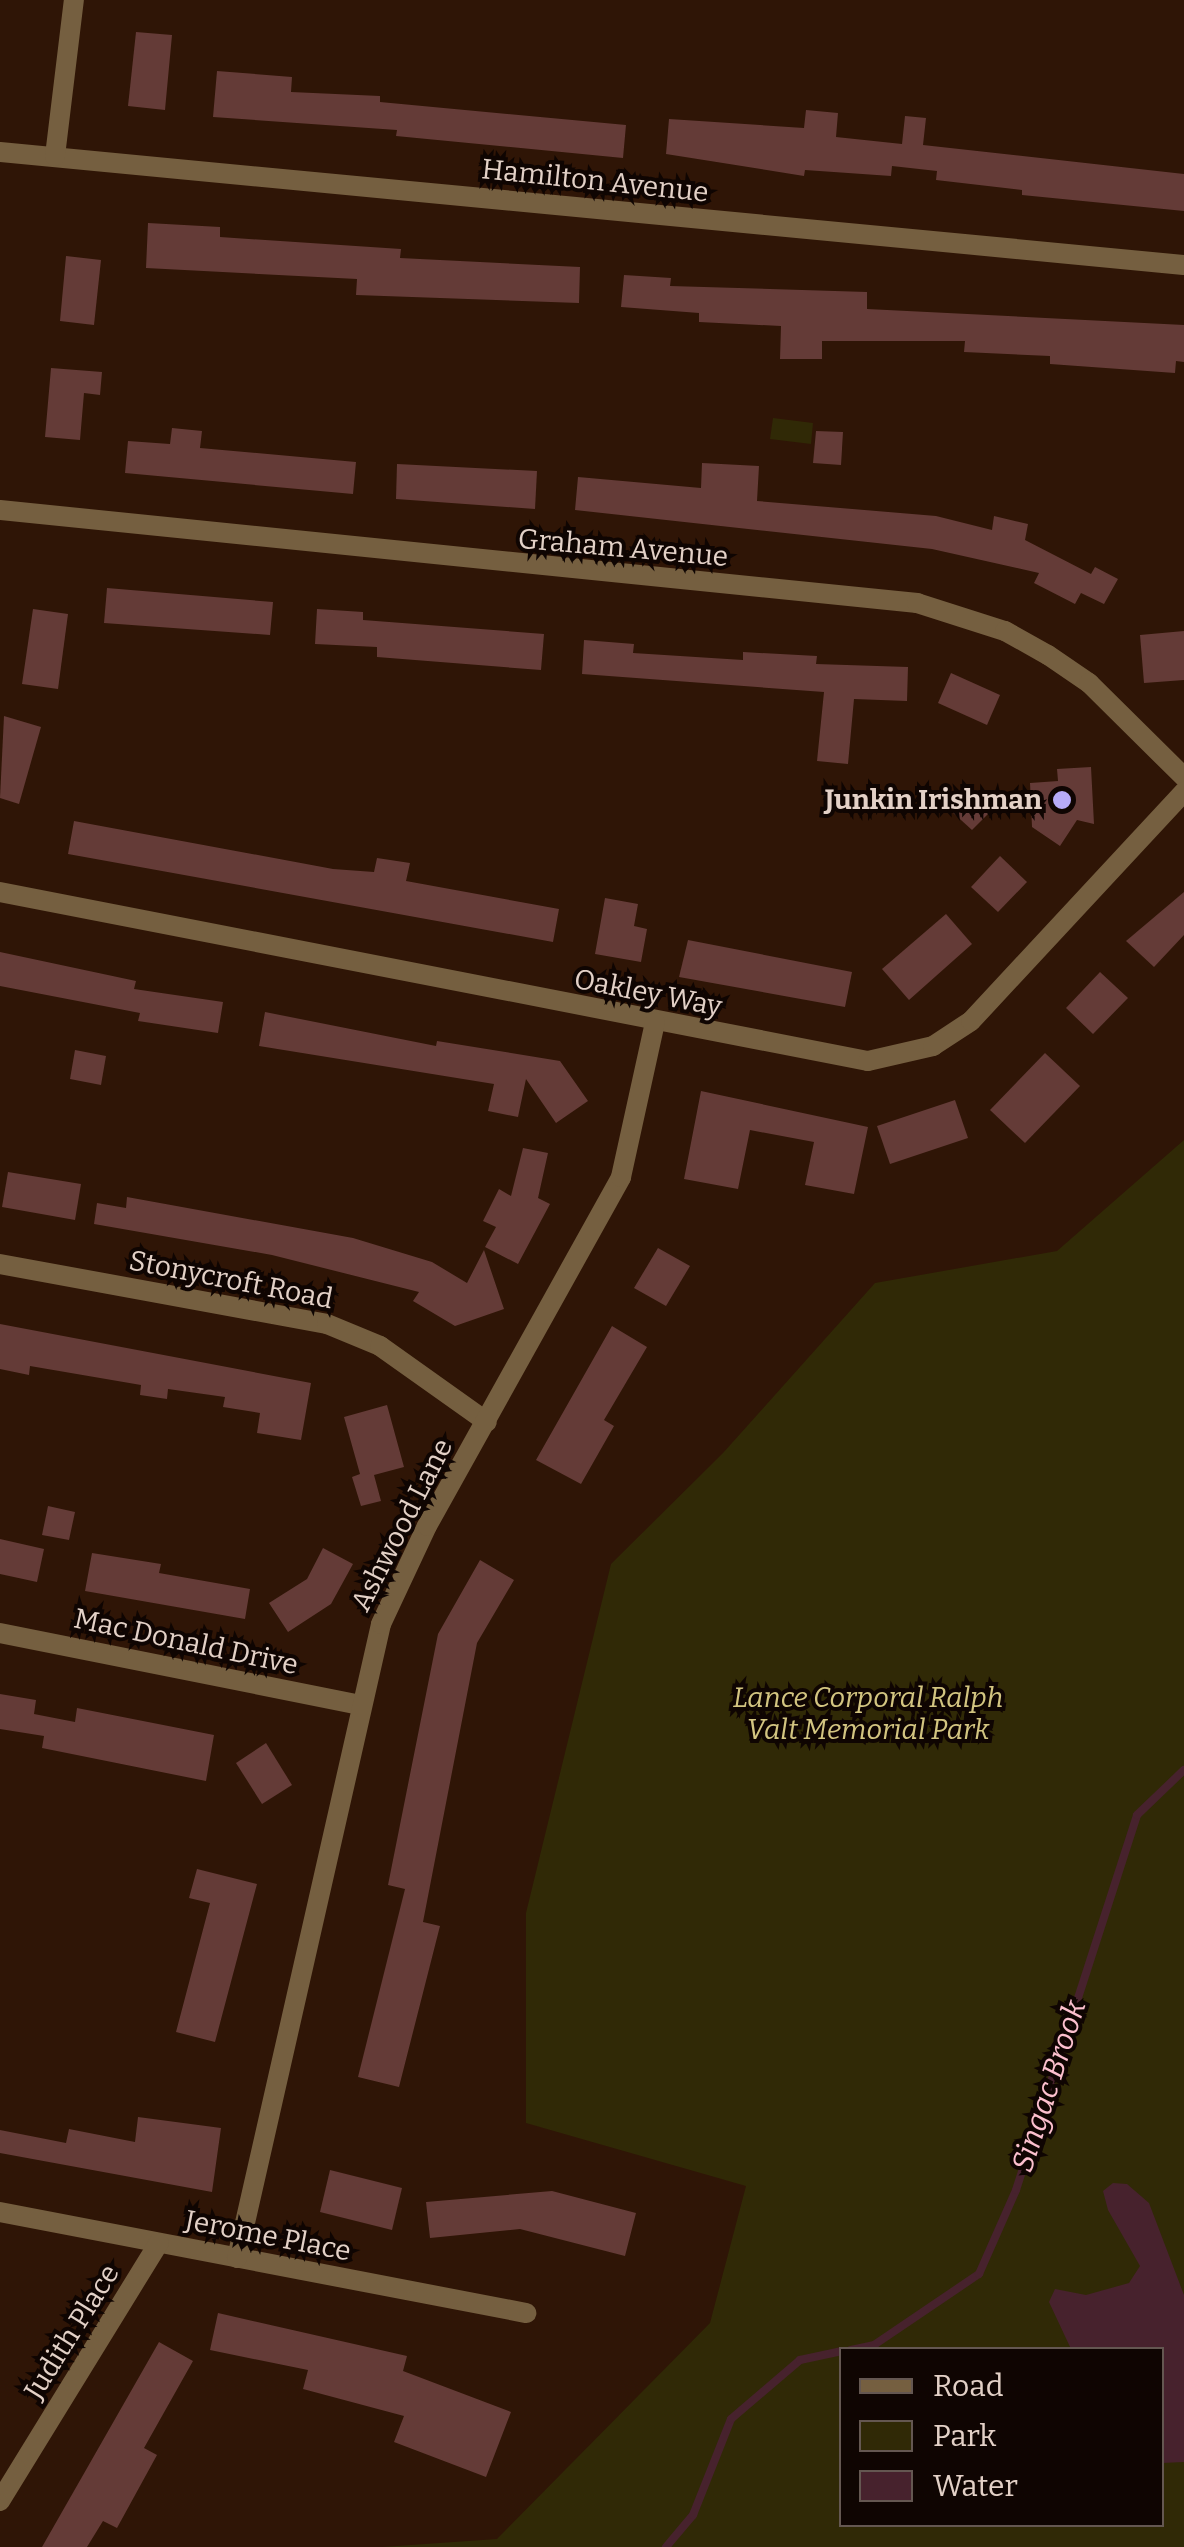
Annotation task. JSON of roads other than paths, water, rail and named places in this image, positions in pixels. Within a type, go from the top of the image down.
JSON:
[{"type":"street","points":[[55,156],[74,0]]},
{"type":"street","points":[[0,152],[0,164]]},
{"type":"street","name":"Hamilton Avenue","points":[[0,152],[1184,264]]},
{"type":"street","name":"Graham Avenue","points":[[0,510],[916,603],[1004,631],[1048,654],[1089,684],[1184,777]]},
{"type":"street","name":"Oakley Way","points":[[0,892],[844,1059],[902,1057],[933,1046],[970,1021],[1184,792]]},
{"type":"street","name":"Ashwood Lane","points":[[237,2258],[361,1705],[392,1593],[622,1177],[655,1022]]},
{"type":"street","name":"Stonycroft Road","points":[[0,1264],[327,1324],[380,1346],[487,1422]]},
{"type":"street","name":"Mac Donald Drive","points":[[0,1633],[361,1705]]},
{"type":"street","name":"Jerome Place","points":[[0,2212],[526,2313]]},
{"type":"street","name":"Judith Place","points":[[0,2501],[159,2242]]},
{"type":"water","points":[[1113,2183],[1127,2184],[1149,2203],[1184,2295],[1184,2462],[1164,2463],[1164,2347],[1070,2347],[1049,2302],[1055,2289],[1086,2295],[1129,2283],[1140,2266],[1108,2210],[1103,2191]]},
{"type":"waterway","name":"Singac Brook","points":[[865,2347],[874,2345],[979,2274],[1016,2190],[1137,1815],[1184,1770]]},
{"type":"waterway","name":"Singac Brook","points":[[666,2547],[693,2515],[731,2419],[800,2360],[839,2352]]},
{"type":"place","name":"Junkin Irishman","points":[[1062,800]]},
{"type":"park label","name":"Lance Corporal Ralph Valt Memorial Park","points":[[868,1714]]}]
